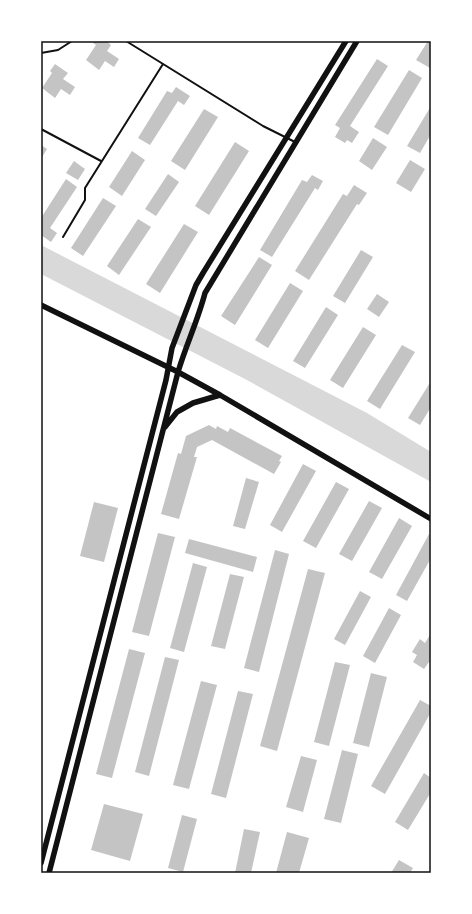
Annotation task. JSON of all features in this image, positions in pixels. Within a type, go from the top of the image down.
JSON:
[{"type":"street","points":[[41,863],[169,368],[172,348],[196,285],[346,41]]},
{"type":"street","points":[[49,873],[178,372],[205,293],[357,41]]},
{"type":"street","points":[[41,305],[178,372],[220,395],[431,519]]},
{"type":"street","points":[[164,429],[177,412],[193,403],[220,395]]},
{"type":"lane","points":[[41,53],[58,50],[72,41]]},
{"type":"lane","points":[[126,41],[263,126],[295,142]]},
{"type":"lane","points":[[63,237],[84,200],[85,188],[163,64]]},
{"type":"lane","points":[[41,129],[101,161]]},
{"type":"shaded area","points":[[41,245],[367,413],[431,452],[431,482],[245,379],[41,274]]},
{"type":"building","points":[[95,41],[106,41],[111,45],[107,51],[119,59],[114,67],[105,61],[99,70],[86,60],[96,45],[93,43]]},
{"type":"building","points":[[428,41],[431,41],[430,68],[416,60]]},
{"type":"building","points":[[377,59],[388,66],[350,126],[359,132],[352,143],[347,140],[345,143],[335,137],[340,128],[335,125]]},
{"type":"building","points":[[55,64],[68,73],[63,79],[75,87],[70,95],[61,89],[55,98],[42,88],[52,73],[50,71]]},
{"type":"building","points":[[409,70],[422,78],[388,135],[374,127]]},
{"type":"building","points":[[176,87],[190,96],[184,105],[178,101],[150,145],[138,138],[167,91],[172,93]]},
{"type":"building","points":[[431,106],[431,134],[420,153],[407,146]]},
{"type":"building","points":[[204,109],[218,117],[185,170],[171,161]]},
{"type":"building","points":[[373,138],[387,147],[372,170],[359,161]]},
{"type":"building","points":[[235,142],[249,151],[209,215],[195,206]]},
{"type":"building","points":[[41,145],[47,149],[41,159]]},
{"type":"building","points":[[132,151],[145,160],[122,196],[109,187]]},
{"type":"building","points":[[410,160],[425,169],[411,192],[396,183]]},
{"type":"building","points":[[74,161],[85,169],[78,180],[66,173]]},
{"type":"building","points":[[168,174],[179,182],[156,216],[145,209]]},
{"type":"building","points":[[312,175],[323,181],[318,190],[315,188],[272,257],[260,250],[302,180],[307,182]]},
{"type":"building","points":[[66,179],[77,187],[50,228],[57,233],[51,242],[41,235],[41,218]]},
{"type":"building","points":[[354,185],[367,193],[359,205],[357,204],[309,280],[295,271],[343,194],[347,196]]},
{"type":"building","points":[[103,198],[116,206],[83,256],[71,248]]},
{"type":"building","points":[[138,219],[151,227],[119,275],[107,266]]},
{"type":"building","points":[[184,224],[198,232],[160,293],[146,284]]},
{"type":"building","points":[[361,250],[373,257],[345,303],[333,296]]},
{"type":"building","points":[[259,257],[272,265],[235,325],[221,316]]},
{"type":"building","points":[[290,283],[303,291],[268,348],[255,340]]},
{"type":"building","points":[[377,294],[389,302],[379,317],[367,309]]},
{"type":"building","points":[[326,307],[338,315],[305,368],[293,361]]},
{"type":"building","points":[[363,327],[376,335],[343,388],[330,380]]},
{"type":"building","points":[[402,345],[415,352],[380,409],[367,401]]},
{"type":"building","points":[[431,381],[431,407],[420,425],[408,418]]},
{"type":"building","points":[[209,425],[216,429],[217,426],[228,432],[230,428],[282,456],[279,461],[281,462],[274,474],[212,440],[197,447],[194,457],[197,457],[179,519],[161,514],[178,453],[181,454],[186,436]]},
{"type":"building","points":[[303,464],[316,471],[282,532],[270,525]]},
{"type":"building","points":[[246,478],[259,482],[245,529],[233,526]]},
{"type":"building","points":[[336,482],[349,489],[316,548],[303,541]]},
{"type":"building","points":[[369,501],[382,508],[352,561],[339,554]]},
{"type":"building","points":[[94,502],[118,508],[104,562],[80,556]]},
{"type":"building","points":[[399,518],[412,526],[382,579],[369,572]]},
{"type":"building","points":[[158,533],[175,537],[149,636],[132,632]]},
{"type":"building","points":[[429,534],[431,536],[431,558],[407,601],[396,595]]},
{"type":"building","points":[[189,539],[257,557],[253,572],[185,553]]},
{"type":"building","points":[[275,550],[289,554],[259,672],[244,668]]},
{"type":"building","points":[[193,563],[207,567],[184,652],[170,648]]},
{"type":"building","points":[[308,569],[325,573],[277,751],[260,746]]},
{"type":"building","points":[[230,574],[244,577],[225,649],[211,646]]},
{"type":"building","points":[[360,591],[371,597],[345,645],[334,639]]},
{"type":"building","points":[[389,608],[401,615],[375,663],[363,656]]},
{"type":"building","points":[[431,633],[431,664],[429,662],[424,669],[413,662],[417,655],[412,652],[420,639],[425,643]]},
{"type":"building","points":[[129,649],[145,653],[112,778],[96,774]]},
{"type":"building","points":[[165,657],[179,660],[149,776],[135,772]]},
{"type":"building","points":[[335,662],[350,665],[329,746],[314,742]]},
{"type":"building","points":[[371,673],[387,677],[369,747],[353,743]]},
{"type":"building","points":[[201,681],[217,685],[189,789],[173,785]]},
{"type":"building","points":[[238,691],[253,694],[226,798],[211,794]]},
{"type":"building","points":[[420,700],[431,706],[431,712],[385,794],[371,786]]},
{"type":"building","points":[[342,750],[358,754],[341,823],[324,819]]},
{"type":"building","points":[[301,756],[317,760],[303,812],[286,807]]},
{"type":"building","points":[[424,773],[431,778],[431,792],[408,830],[395,822]]},
{"type":"building","points":[[104,804],[143,814],[130,861],[91,850]]},
{"type":"building","points":[[182,815],[197,819],[183,872],[168,868]]},
{"type":"building","points":[[244,829],[260,832],[251,873],[235,873]]},
{"type":"building","points":[[287,832],[309,838],[299,873],[276,873]]},
{"type":"building","points":[[399,860],[413,868],[410,873],[391,873]]}]
